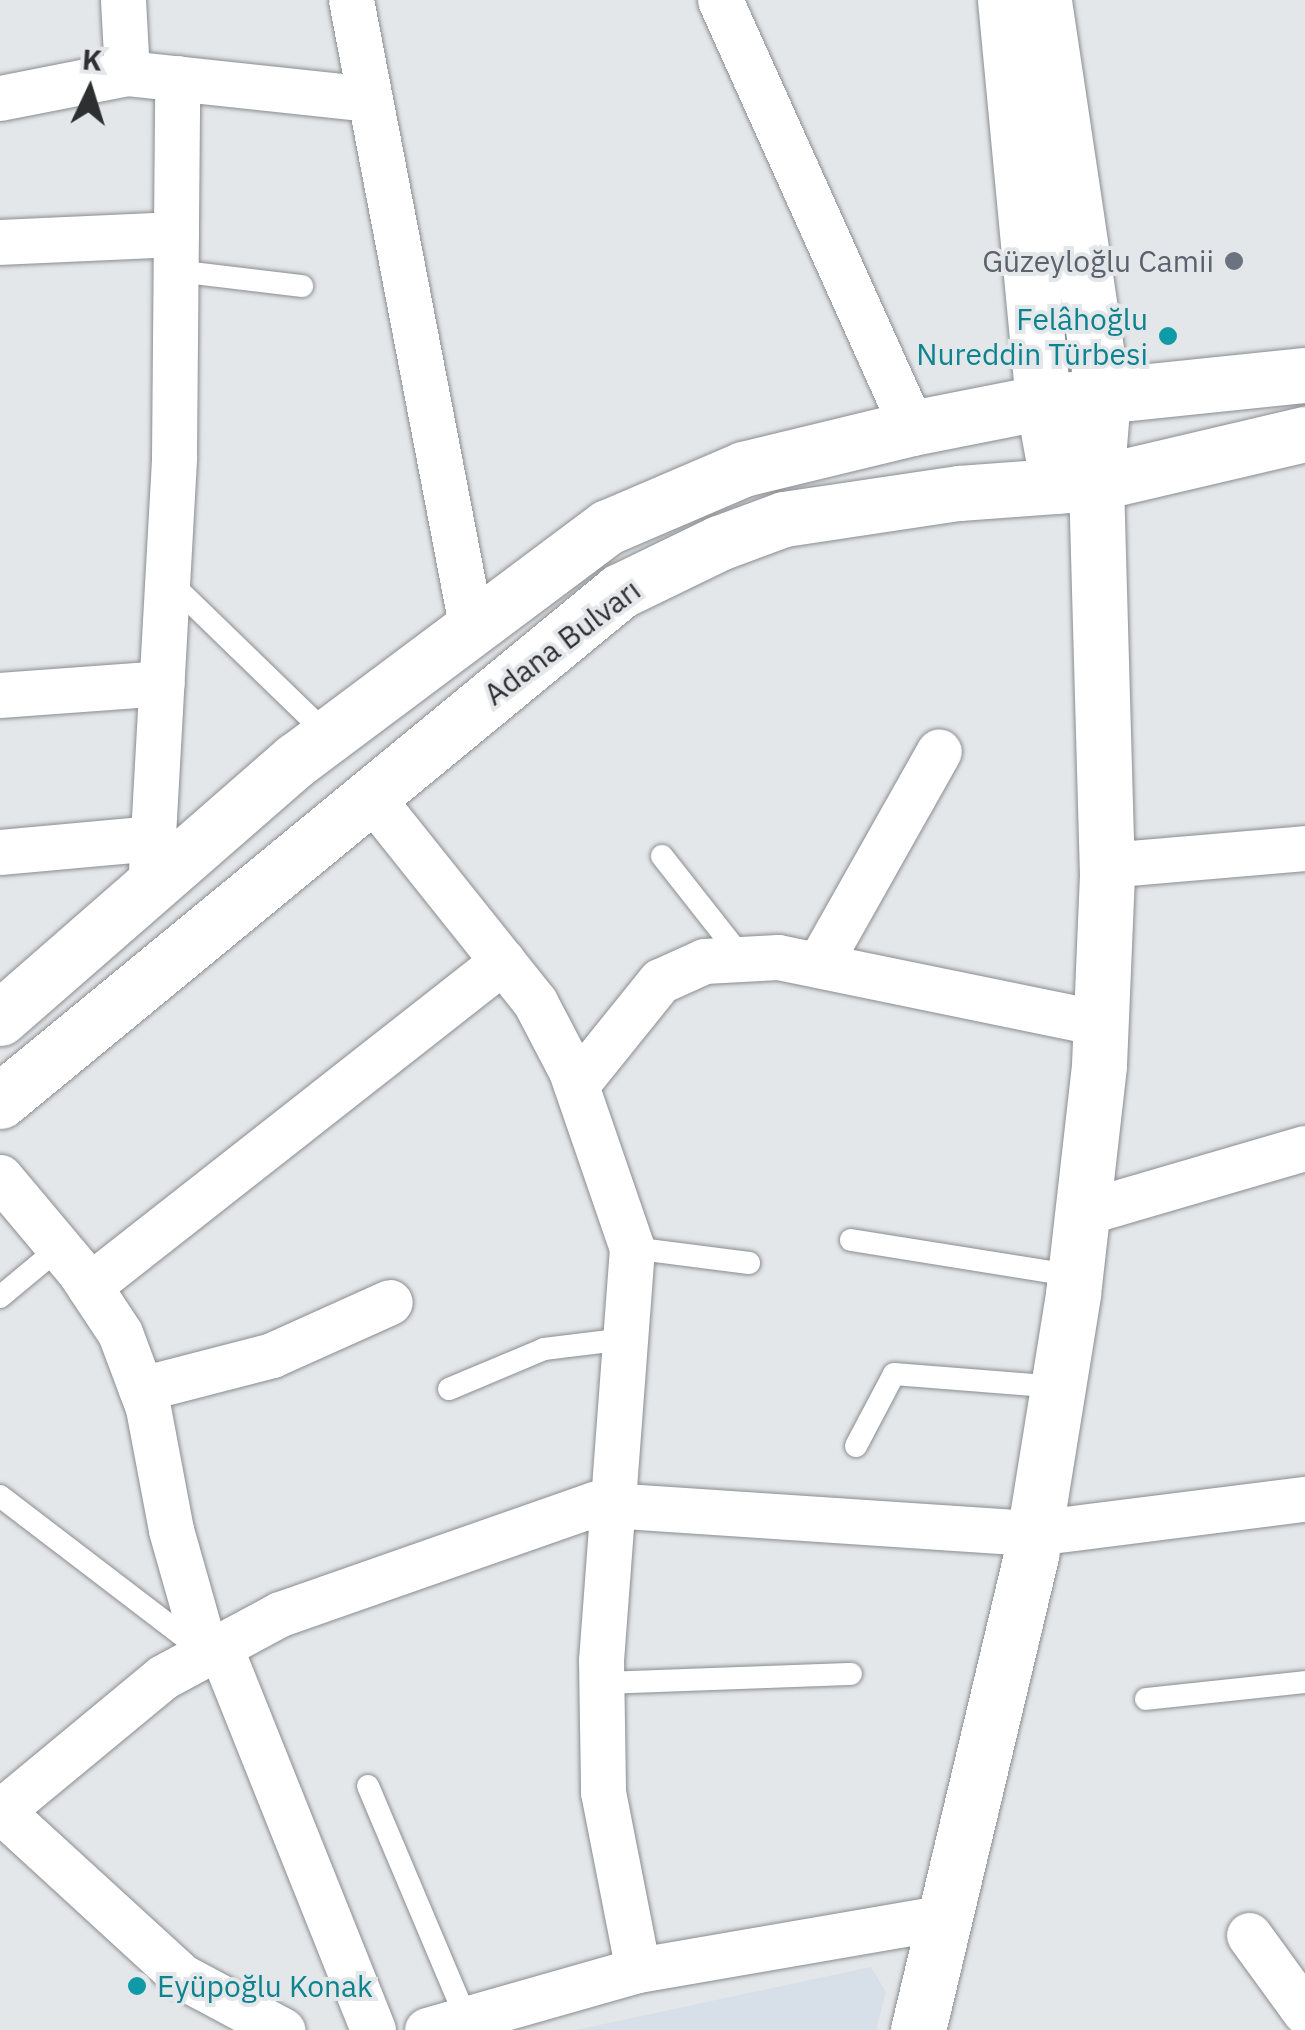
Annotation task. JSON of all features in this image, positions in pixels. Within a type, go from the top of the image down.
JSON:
[{"type":"main road","points":[[918,2030],[1034,1534],[1058,1387],[1076,1276],[1100,1023],[1107,865],[1077,484],[1043,402],[1005,0]]},
{"type":"main road","points":[[1044,0],[1103,396],[1077,484]]},
{"type":"main road","points":[[0,1018],[151,864],[328,736],[471,625],[608,528],[742,468],[912,428],[1043,402],[1305,376]]},
{"type":"main road","name":"Adana Bulvarı","points":[[0,1101],[620,591],[719,542],[784,520],[1077,484],[1305,434]]},
{"type":"street","points":[[123,0],[127,73]]},
{"type":"street","points":[[350,0],[471,625]]},
{"type":"street","points":[[720,0],[912,428]]},
{"type":"street","points":[[0,98],[127,73],[370,99]]},
{"type":"street","points":[[0,852],[151,864],[167,579],[177,78]]},
{"type":"street","points":[[0,242],[176,253]]},
{"type":"street","points":[[0,695],[162,682]]},
{"type":"street","points":[[819,964],[939,751]]},
{"type":"street","points":[[369,794],[535,1002],[576,1085],[632,1248],[601,1684],[602,1792],[638,1970]]},
{"type":"street","points":[[1107,865],[1305,848]]},
{"type":"street","points":[[576,1085],[660,981],[704,961],[744,959],[819,964],[1100,1023]]},
{"type":"street","points":[[89,1286],[503,961]]},
{"type":"street","points":[[1082,1213],[1304,1156]]},
{"type":"street","points":[[0,1177],[89,1286],[120,1333],[141,1389],[213,1650],[372,2030]]},
{"type":"street","points":[[141,1389],[272,1355],[390,1302]]},
{"type":"street","points":[[282,2030],[181,1976],[5,1822],[163,1678],[280,1614],[456,1549],[594,1504],[1034,1534],[1305,1499]]},
{"type":"street","points":[[446,2024],[638,1970],[944,1916]]},
{"type":"street","points":[[1248,1935],[1305,2012]]},
{"type":"lane","points":[[176,253],[302,286]]},
{"type":"lane","points":[[167,579],[328,736]]},
{"type":"lane","points":[[662,856],[744,959]]},
{"type":"lane","points":[[851,1240],[1076,1276]]},
{"type":"lane","points":[[0,1298],[59,1248]]},
{"type":"lane","points":[[632,1248],[749,1263]]},
{"type":"lane","points":[[448,1388],[544,1349],[626,1339]]},
{"type":"lane","points":[[856,1446],[894,1374],[1058,1387]]},
{"type":"lane","points":[[0,1496],[213,1650]]},
{"type":"lane","points":[[601,1684],[851,1674]]},
{"type":"lane","points":[[1146,1699],[1305,1682]]},
{"type":"lane","points":[[368,1786],[446,2024]]},
{"type":"shaded area","points":[[871,1967],[886,1992],[876,2030],[576,2030]]},
{"type":"place","name":"Güzeyloğlu Camii","points":[[1234,261]]},
{"type":"place","name":"Felâhoğlu Nureddin Türbesi","points":[[1168,336]]},
{"type":"place","name":"Eyüpoğlu Konak","points":[[137,1986]]}]
